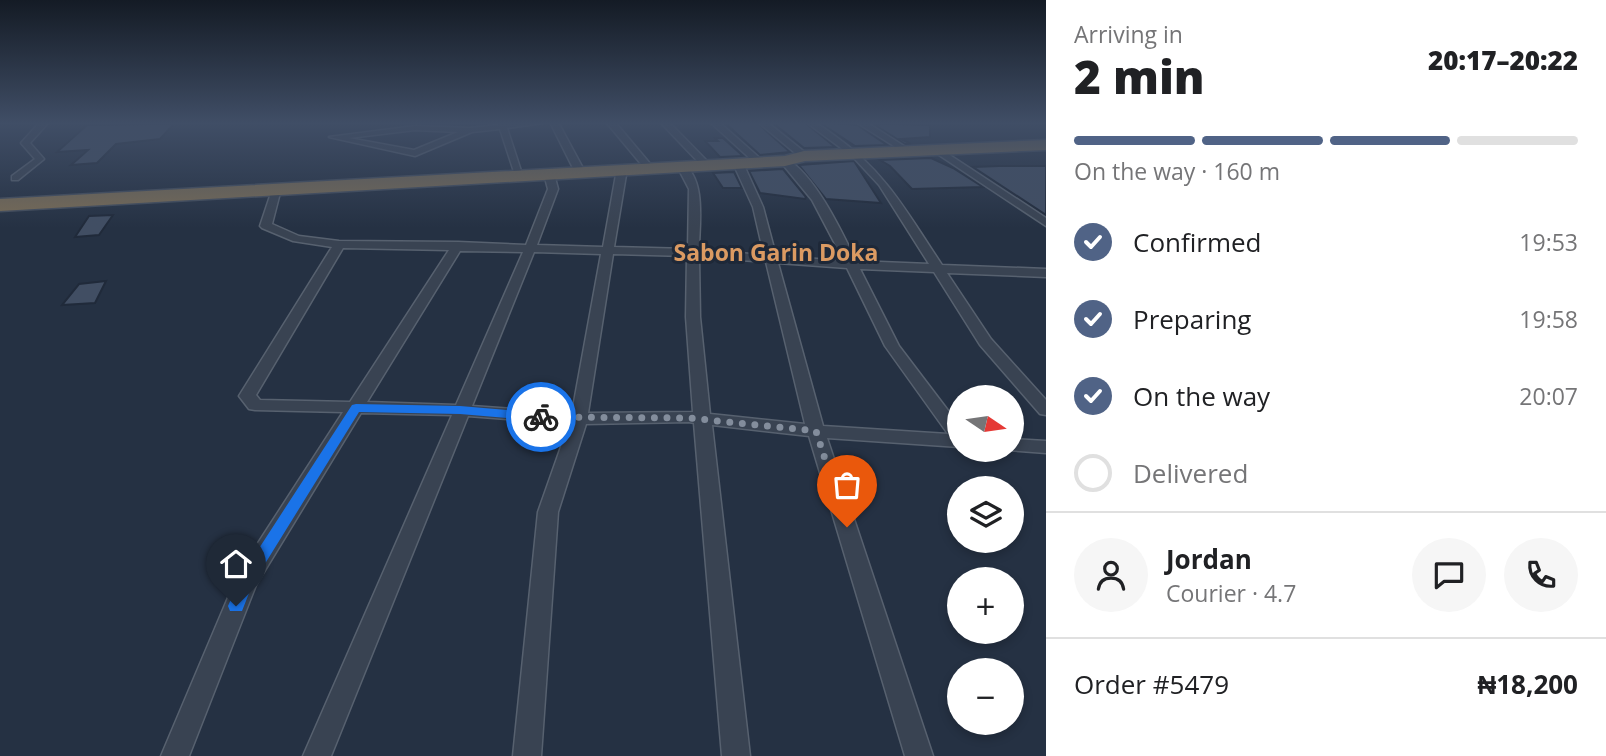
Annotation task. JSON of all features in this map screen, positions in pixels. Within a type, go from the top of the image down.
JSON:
[{"type":"highway","points":[[0,205],[785,161],[799,157]]},
{"type":"street","points":[[15,178],[40,159],[38,157]]},
{"type":"street","points":[[514,157],[520,175]]},
{"type":"street","points":[[572,157],[579,172]]},
{"type":"street","points":[[640,157],[649,168]]},
{"type":"street","points":[[698,157],[706,165]]},
{"type":"street","points":[[754,157],[759,162]]},
{"type":"street","points":[[858,157],[883,183],[985,342],[1046,410]]},
{"type":"street","points":[[948,157],[1046,223]]},
{"type":"street","points":[[785,161],[805,180],[854,265],[885,333],[947,422]]},
{"type":"street","points":[[738,163],[752,188],[816,431],[919,756]]},
{"type":"street","points":[[682,166],[694,189],[693,317],[736,756]]},
{"type":"street","points":[[527,756],[548,512],[579,419],[622,169]]},
{"type":"street","points":[[317,756],[530,248],[553,189],[549,174]]},
{"type":"street","points":[[276,189],[265,226],[297,239],[339,244],[694,253],[854,265],[1046,273]]},
{"type":"street","points":[[339,244],[247,396],[255,405],[460,410],[579,419],[703,419],[816,431],[947,438]]},
{"type":"street","points":[[175,756],[246,581],[458,245]]},
{"type":"street","points":[[1039,446],[1046,461]]},
{"type":"building","points":[[80,157],[103,157],[97,163],[71,165]]},
{"type":"building","points":[[931,158],[983,187],[912,189],[890,166],[880,160]]},
{"type":"building","points":[[854,161],[881,203],[826,199],[799,165]]},
{"type":"building","points":[[1046,166],[1046,215],[973,167]]},
{"type":"building","points":[[783,169],[805,199],[760,193],[749,171]]},
{"type":"building","points":[[734,172],[742,188],[723,188],[713,173]]},
{"type":"building","points":[[113,215],[99,235],[75,237],[89,216]]},
{"type":"building","points":[[106,281],[95,303],[62,305],[79,284]]},
{"type":"way so far","points":[[541,417],[689,418],[816,431],[847,527]]},
{"type":"district","name":"Sabon Garin Doka","points":[[776,252]]},
{"type":"route","points":[[236,606],[246,581],[356,408],[460,410],[541,417]]}]
